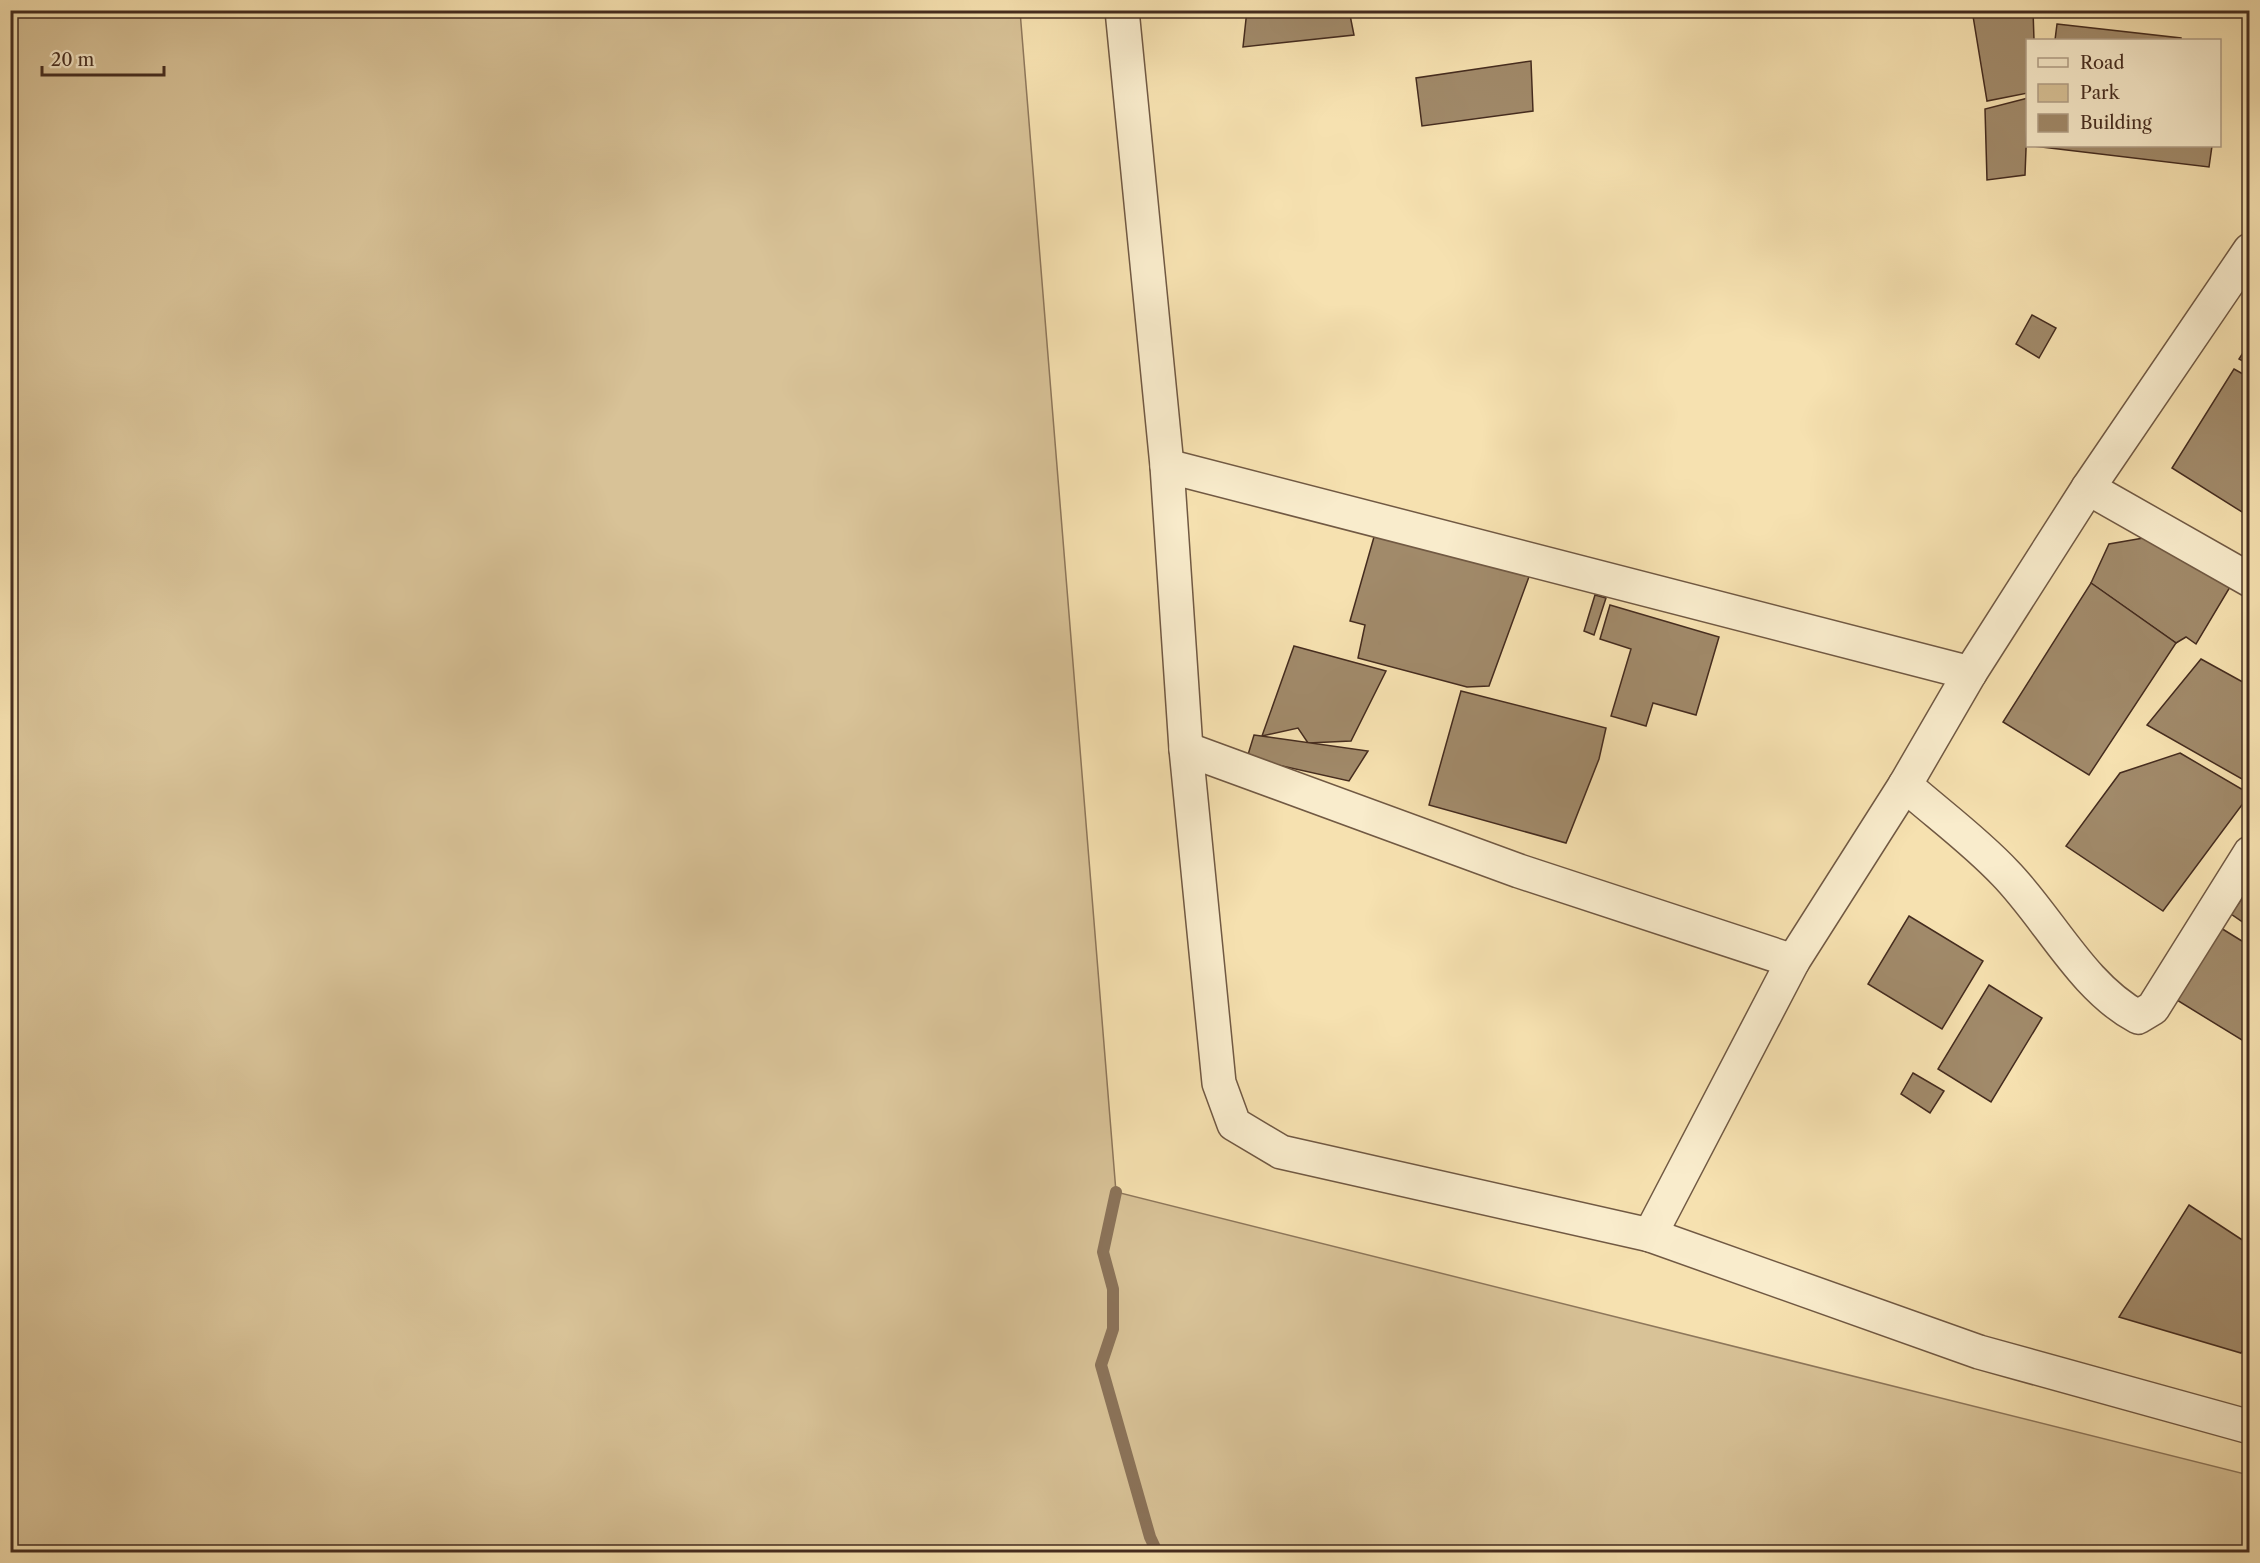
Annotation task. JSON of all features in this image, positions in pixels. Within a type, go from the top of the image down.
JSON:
[{"type":"street","points":[[1122,10],[1167,466],[1186,749],[1219,1083],[1234,1125],[1281,1152],[1650,1235],[1979,1352],[2250,1427]]},
{"type":"street","points":[[1650,1235],[1793,961],[1905,785],[1970,674],[2088,488],[2250,250]]},
{"type":"street","points":[[1167,466],[1970,674]]},
{"type":"street","points":[[2088,488],[2250,580]]},
{"type":"street","points":[[1186,749],[1519,871],[1793,961]]},
{"type":"street","points":[[1905,785],[2005,873],[2094,982],[2125,1011],[2138,1017],[2153,1008],[2250,853]]},
{"type":"green space","points":[[11,10],[1020,11],[1116,1192],[2249,1475],[2249,1552],[11,1552]]},
{"type":"building","points":[[1247,10],[1349,10],[1354,35],[1243,47]]},
{"type":"building","points":[[1972,10],[2033,10],[2034,39],[2026,39],[2026,93],[1987,101]]},
{"type":"building","points":[[2057,24],[2181,38],[2181,39],[2055,39]]},
{"type":"building","points":[[1531,61],[1533,111],[1422,126],[1416,78]]},
{"type":"building","points":[[2026,99],[2025,175],[1987,180],[1985,109]]},
{"type":"building","points":[[2041,147],[2212,147],[2209,167]]},
{"type":"building","points":[[2032,315],[2056,328],[2039,358],[2016,344]]},
{"type":"building","points":[[2250,342],[2250,365],[2239,359]]},
{"type":"building","points":[[2234,369],[2250,378],[2250,517],[2172,468]]},
{"type":"building","points":[[1376,530],[1530,574],[1489,686],[1467,687],[1358,658],[1365,625],[1350,621]]},
{"type":"building","points":[[2149,537],[2230,587],[2196,644],[2186,637],[2176,643],[2091,583],[2109,544]]},
{"type":"building","points":[[2091,583],[2176,643],[2089,775],[2003,722]]},
{"type":"building","points":[[1595,595],[1606,598],[1594,635],[1584,631]]},
{"type":"building","points":[[1610,605],[1719,637],[1696,715],[1653,703],[1646,726],[1611,716],[1631,649],[1600,639]]},
{"type":"building","points":[[1294,646],[1386,671],[1351,741],[1308,743],[1298,728],[1262,736]]},
{"type":"building","points":[[2201,659],[2250,686],[2249,783],[2147,725]]},
{"type":"building","points":[[1461,691],[1606,728],[1599,759],[1566,843],[1429,805]]},
{"type":"building","points":[[1254,735],[1368,751],[1349,781],[1247,758]]},
{"type":"building","points":[[2180,753],[2250,794],[2163,911],[2066,846],[2120,773]]},
{"type":"building","points":[[2250,887],[2250,927],[2231,914]]},
{"type":"building","points":[[1909,916],[1983,961],[1942,1029],[1868,984]]},
{"type":"building","points":[[2216,925],[2250,946],[2250,1045],[2172,997]]},
{"type":"building","points":[[1989,985],[2042,1018],[1991,1102],[1938,1069]]},
{"type":"building","points":[[1913,1073],[1944,1091],[1930,1113],[1901,1094]]},
{"type":"building","points":[[2189,1205],[2250,1245],[2250,1339],[2241,1353],[2119,1317]]},
{"type":"waterway","points":[[1116,1192],[1103,1252],[1113,1289],[1113,1329],[1101,1365],[1150,1537],[1157,1552]]}]
